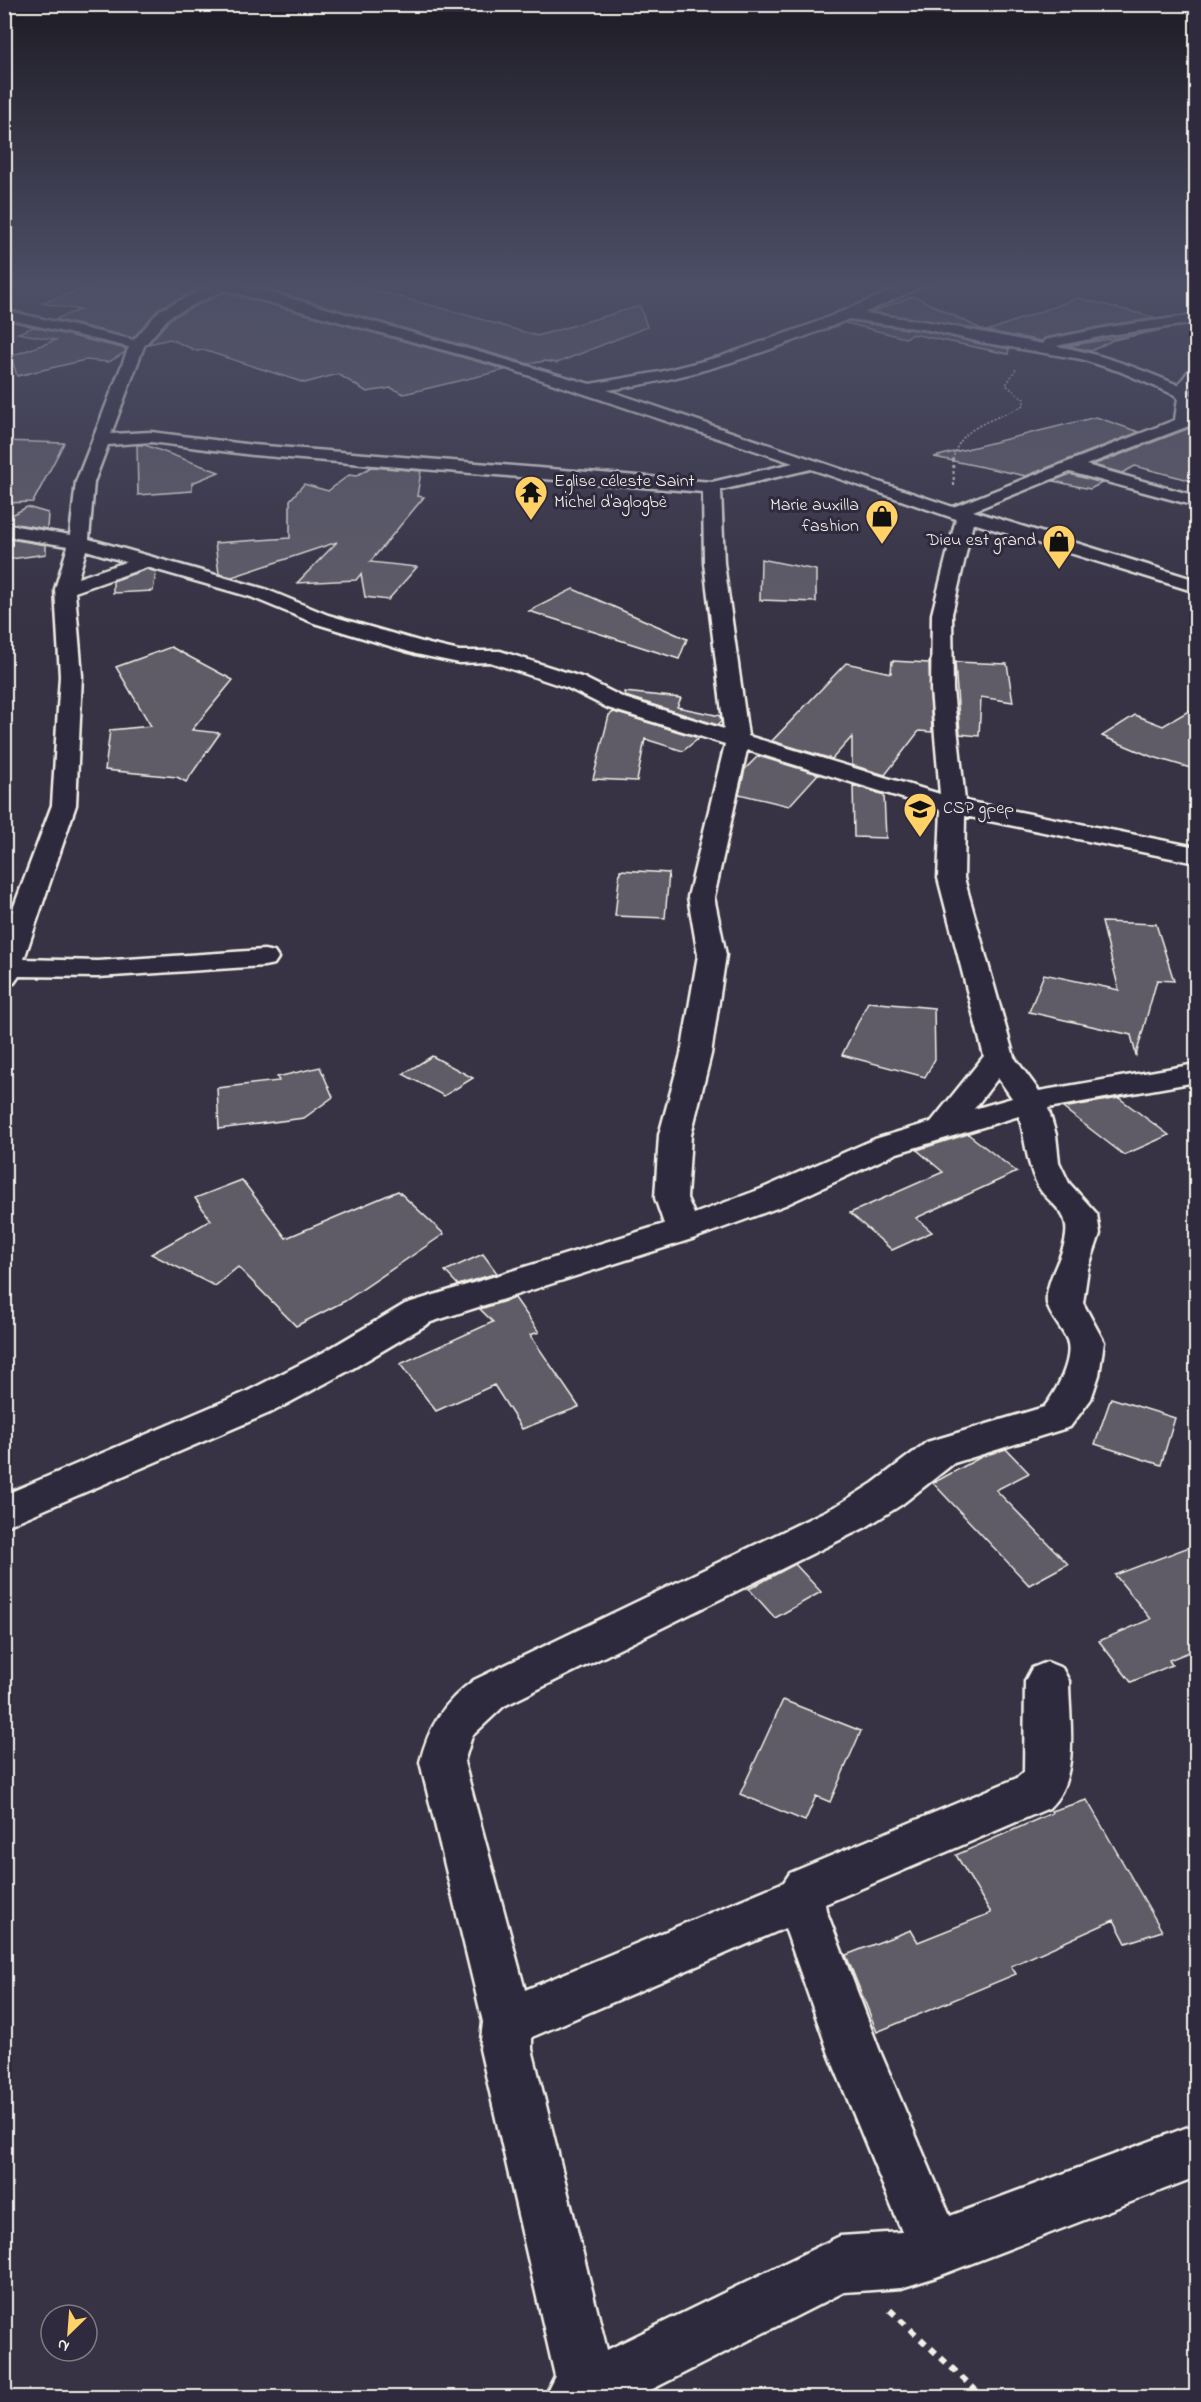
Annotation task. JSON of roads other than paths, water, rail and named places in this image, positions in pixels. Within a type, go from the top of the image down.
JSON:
[{"type":"street","points":[[117,395],[85,482],[79,542],[64,589],[71,677],[64,805],[5,970],[98,969],[264,958]]},
{"type":"street","points":[[612,395],[959,513],[1197,586]]},
{"type":"street","points":[[959,513],[1068,466],[1190,424],[1184,395]]},
{"type":"street","points":[[99,440],[151,437],[253,450],[712,487],[813,464]]},
{"type":"street","points":[[1068,466],[1197,501]]},
{"type":"street","points":[[683,1230],[671,1198],[675,1135],[696,1054],[712,955],[701,897],[736,742],[714,563],[712,487]]},
{"type":"street","points":[[959,513],[942,614],[942,690],[953,806],[951,878],[999,1057],[1030,1102],[1040,1135],[1043,1162],[1055,1188],[1080,1214],[1083,1234],[1071,1269],[1065,1303],[1086,1342],[1081,1375],[1072,1399],[1058,1417],[941,1452],[887,1494],[852,1516],[489,1692],[464,1712],[448,1734],[442,1762],[508,2022],[506,2049],[580,2393],[840,2264],[901,2260],[936,2249],[1197,2151]]},
{"type":"street","points":[[4,530],[79,542],[258,593],[321,620],[412,646],[459,657],[492,656],[576,683],[616,703],[736,742],[953,806],[1197,855]]},
{"type":"street","points":[[64,589],[144,562]]},
{"type":"street","points":[[942,1129],[999,1057]]},
{"type":"street","points":[[4,1512],[259,1402],[337,1361],[418,1313],[683,1230],[773,1197],[886,1146],[1030,1102],[1197,1072]]},
{"type":"street","points":[[508,2022],[801,1898],[807,1889],[1033,1793],[1042,1785],[1047,1772],[1047,1681]]},
{"type":"street","points":[[801,1898],[802,1910],[855,2054],[936,2249]]},
{"type":"place","name":"Eglise céleste Saint Michel d'aglogbè","points":[[531,521]]},
{"type":"place","name":"Marie auxilla fashion","points":[[882,545]]},
{"type":"place","name":"Dieu est grand","points":[[1059,570]]},
{"type":"place","name":"CSP gpep","points":[[920,838]]}]
